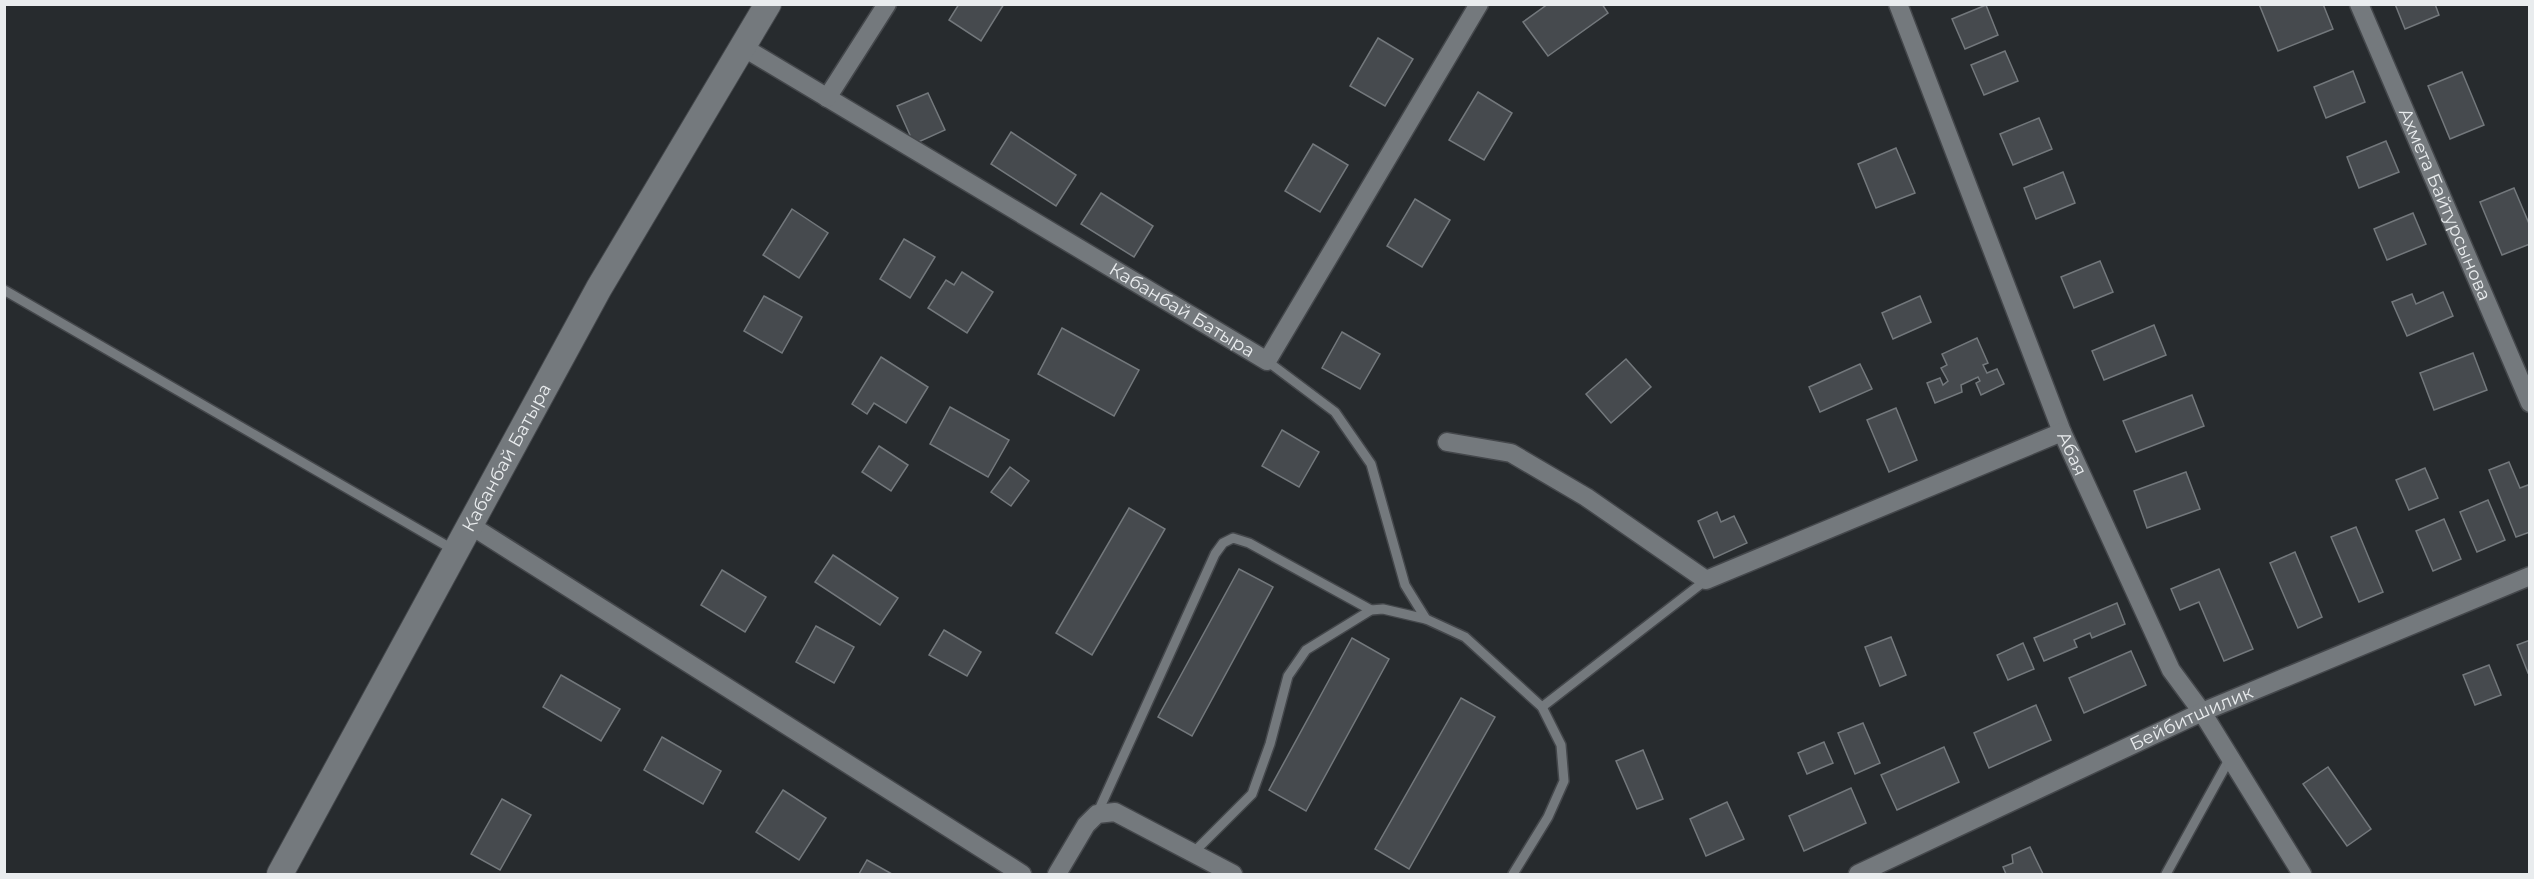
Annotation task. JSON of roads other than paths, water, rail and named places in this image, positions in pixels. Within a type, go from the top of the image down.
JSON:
[{"type":"main road","name":"Кабанбай Батыра","points":[[280,874],[599,288],[768,4]]},
{"type":"street","points":[[827,98],[887,4]]},
{"type":"street","name":"Кабанбай Батыра","points":[[741,46],[1268,361],[1479,4]]},
{"type":"street","name":"Абая","points":[[1898,4],[2062,432],[2171,670],[2202,712],[2302,874]]},
{"type":"street","name":"Ахмета Байтурсынова","points":[[2360,4],[2529,403]]},
{"type":"street","points":[[1447,442],[1511,453],[1586,497],[1706,580],[2062,432]]},
{"type":"street","points":[[470,525],[1022,874]]},
{"type":"street","name":"Бейбитшилик","points":[[1858,874],[2202,712],[2529,576]]},
{"type":"street","points":[[1057,874],[1086,825],[1097,814],[1115,812],[1233,874]]},
{"type":"lane","points":[[4,290],[456,551]]},
{"type":"lane","points":[[1268,361],[1335,412],[1371,464],[1405,585],[1426,619]]},
{"type":"lane","points":[[1097,814],[1215,554],[1224,543],[1233,538],[1249,543],[1371,610]]},
{"type":"lane","points":[[1542,707],[1706,580]]},
{"type":"lane","points":[[1192,854],[1252,794],[1270,744],[1288,676],[1306,650],[1371,610],[1383,609],[1426,619],[1465,637],[1542,707],[1561,745],[1564,782],[1548,817],[1513,874]]},
{"type":"lane","points":[[2166,874],[2230,758]]}]
